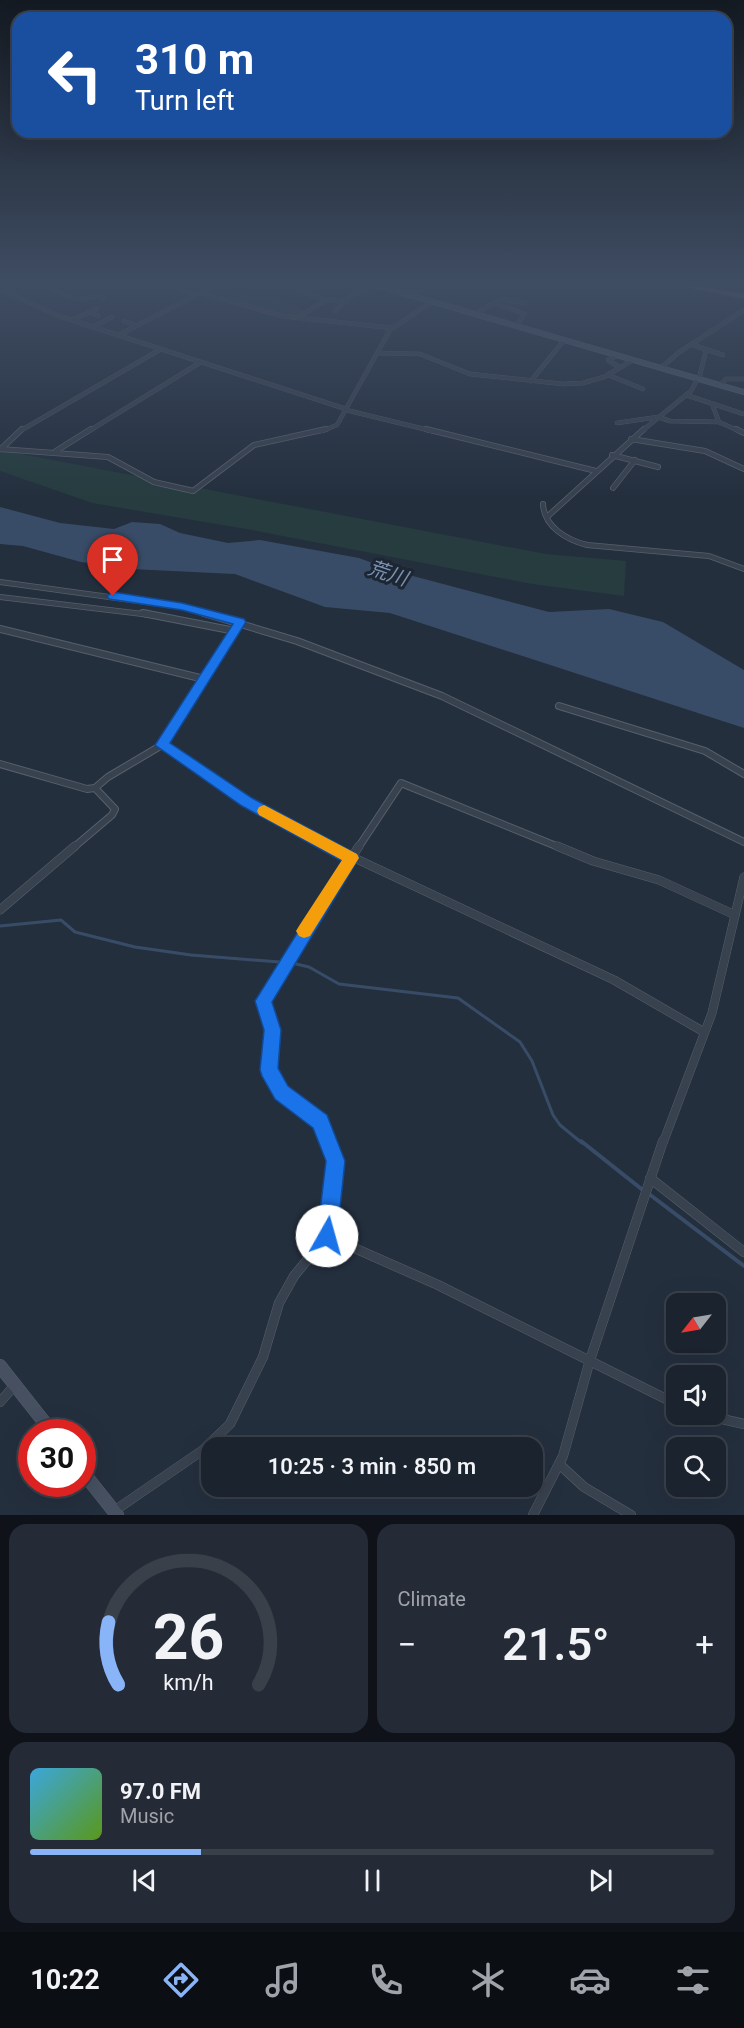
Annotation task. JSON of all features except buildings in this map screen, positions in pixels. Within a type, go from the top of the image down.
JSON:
[{"type":"street","points":[[1,449],[18,432],[149,356]]},
{"type":"street","points":[[182,356],[346,409],[596,471]]},
{"type":"street","points":[[1,449],[108,457],[154,482],[193,491],[254,445],[328,430],[337,425],[376,356]]},
{"type":"street","points":[[426,356],[467,374],[531,381],[583,383],[608,375],[633,360]]},
{"type":"street","points":[[531,381],[551,356]]},
{"type":"street","points":[[617,356],[608,360],[619,367]]},
{"type":"street","points":[[620,356],[743,391],[744,385]]},
{"type":"street","points":[[661,368],[675,356]]},
{"type":"street","points":[[548,516],[612,455],[695,387],[703,370],[702,356]]},
{"type":"street","points":[[55,452],[201,362]]},
{"type":"street","points":[[608,375],[643,389]]},
{"type":"street","points":[[720,385],[726,379],[744,379]]},
{"type":"street","points":[[686,395],[744,414]]},
{"type":"street","points":[[712,404],[719,422]]},
{"type":"street","points":[[617,423],[658,417],[670,421],[719,422],[744,433]]},
{"type":"street","points":[[631,439],[686,448],[734,462],[744,469]]},
{"type":"street","points":[[612,455],[658,466]]},
{"type":"street","points":[[613,488],[635,460]]},
{"type":"street","points":[[543,504],[542,509],[555,532],[577,543],[709,556],[744,569]]},
{"type":"street","points":[[0,582],[159,602],[204,611],[330,652],[442,696],[744,842]]},
{"type":"street","points":[[0,597],[136,612],[234,631]]},
{"type":"street","points":[[0,764],[87,789],[95,788],[108,777],[162,745],[240,622]]},
{"type":"street","points":[[0,629],[204,679]]},
{"type":"street","points":[[559,706],[705,751],[744,774]]},
{"type":"street","points":[[162,745],[247,802],[351,858],[615,980],[704,1032]]},
{"type":"street","points":[[96,1489],[115,1513],[202,1450],[230,1424],[263,1357],[279,1303],[294,1276],[327,1236],[335,1161],[320,1122],[281,1092],[268,1070],[273,1030],[264,1001],[351,858],[404,782],[593,861],[659,880],[735,915]]},
{"type":"street","points":[[0,910],[112,815],[115,809],[95,788]]},
{"type":"street","points":[[533,1515],[559,1464],[570,1436],[590,1360],[650,1178],[712,1013],[744,877]]},
{"type":"street","points":[[650,1178],[744,1252]]},
{"type":"street","points":[[327,1236],[438,1285],[666,1399]]},
{"type":"street","points":[[0,1366],[42,1419]]},
{"type":"street","points":[[0,1402],[15,1385]]},
{"type":"street","points":[[726,1420],[744,1424]]},
{"type":"street","points":[[559,1464],[584,1487],[632,1515]]},
{"type":"green space","points":[[0,450],[546,554],[626,561],[624,596],[532,584],[252,530],[92,503],[0,471]]},
{"type":"water","name":"荒川","points":[[0,507],[60,523],[114,529],[132,522],[160,524],[180,533],[228,543],[260,540],[359,558],[394,571],[549,612],[609,609],[663,622],[744,670],[744,728],[390,613],[325,607],[235,574],[131,569],[81,562],[23,546],[0,544]]},
{"type":"waterway","points":[[0,926],[61,920],[75,932],[135,947],[191,955],[292,963],[309,967],[339,984],[458,998],[520,1042],[532,1061],[553,1115],[560,1125],[582,1143]]},
{"type":"waterway","points":[[581,1141],[644,1191]]},
{"type":"waterway","points":[[649,1194],[744,1266]]},
{"type":"slow traffic","points":[[264,811],[351,858],[304,931]]},
{"type":"route","points":[[113,596],[204,611],[240,622],[162,745],[247,802],[351,858],[280,970],[264,1001],[273,1030],[273,1040],[267,1062],[268,1070],[281,1092],[320,1122],[330,1142],[335,1161],[335,1184],[327,1236]]}]
